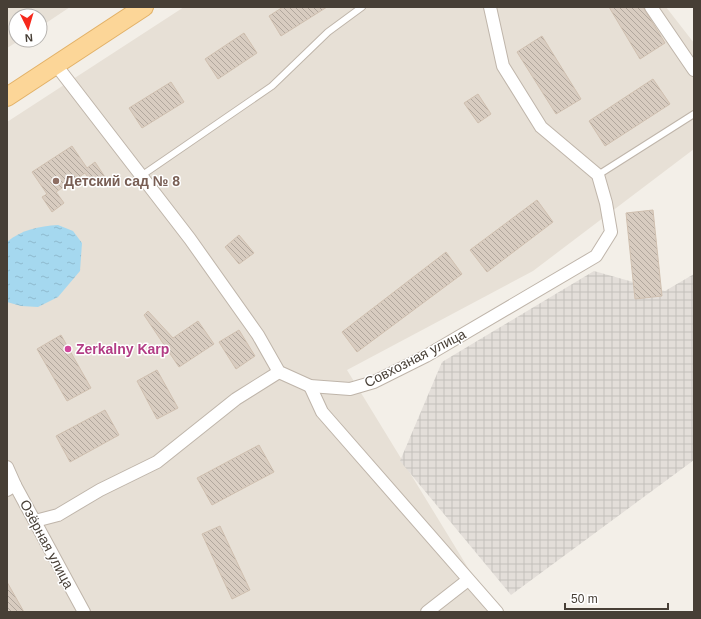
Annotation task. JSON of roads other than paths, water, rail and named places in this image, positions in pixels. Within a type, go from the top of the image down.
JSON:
[{"type":"main road","points":[[7,97],[144,7]]},
{"type":"street","points":[[490,7],[503,66],[541,127],[598,175]]},
{"type":"street","points":[[651,7],[694,70]]},
{"type":"street","points":[[35,521],[58,515],[100,490],[157,462],[236,399],[279,372],[254,328],[190,239],[56,65]]},
{"type":"street","name":"Совхозная улица","points":[[279,372],[310,386],[350,389],[374,382],[426,356],[596,256],[611,232],[606,203],[598,175]]},
{"type":"street","points":[[310,386],[322,412],[497,612]]},
{"type":"street","points":[[7,467],[11,487]]},
{"type":"street","name":"Озёрная улица","points":[[11,487],[35,521],[84,612]]},
{"type":"street","points":[[427,612],[468,580]]},
{"type":"lane","points":[[141,176],[272,86],[328,32],[362,7]]},
{"type":"lane","points":[[598,175],[694,114]]},
{"type":"water","points":[[58,225],[73,231],[82,243],[80,271],[58,297],[38,307],[21,306],[7,302],[7,242],[18,234],[31,229]]},
{"type":"place","name":"Детский сад № 8","points":[[56,181]]},
{"type":"place","name":"Zerkalny Karp","points":[[68,349]]}]
